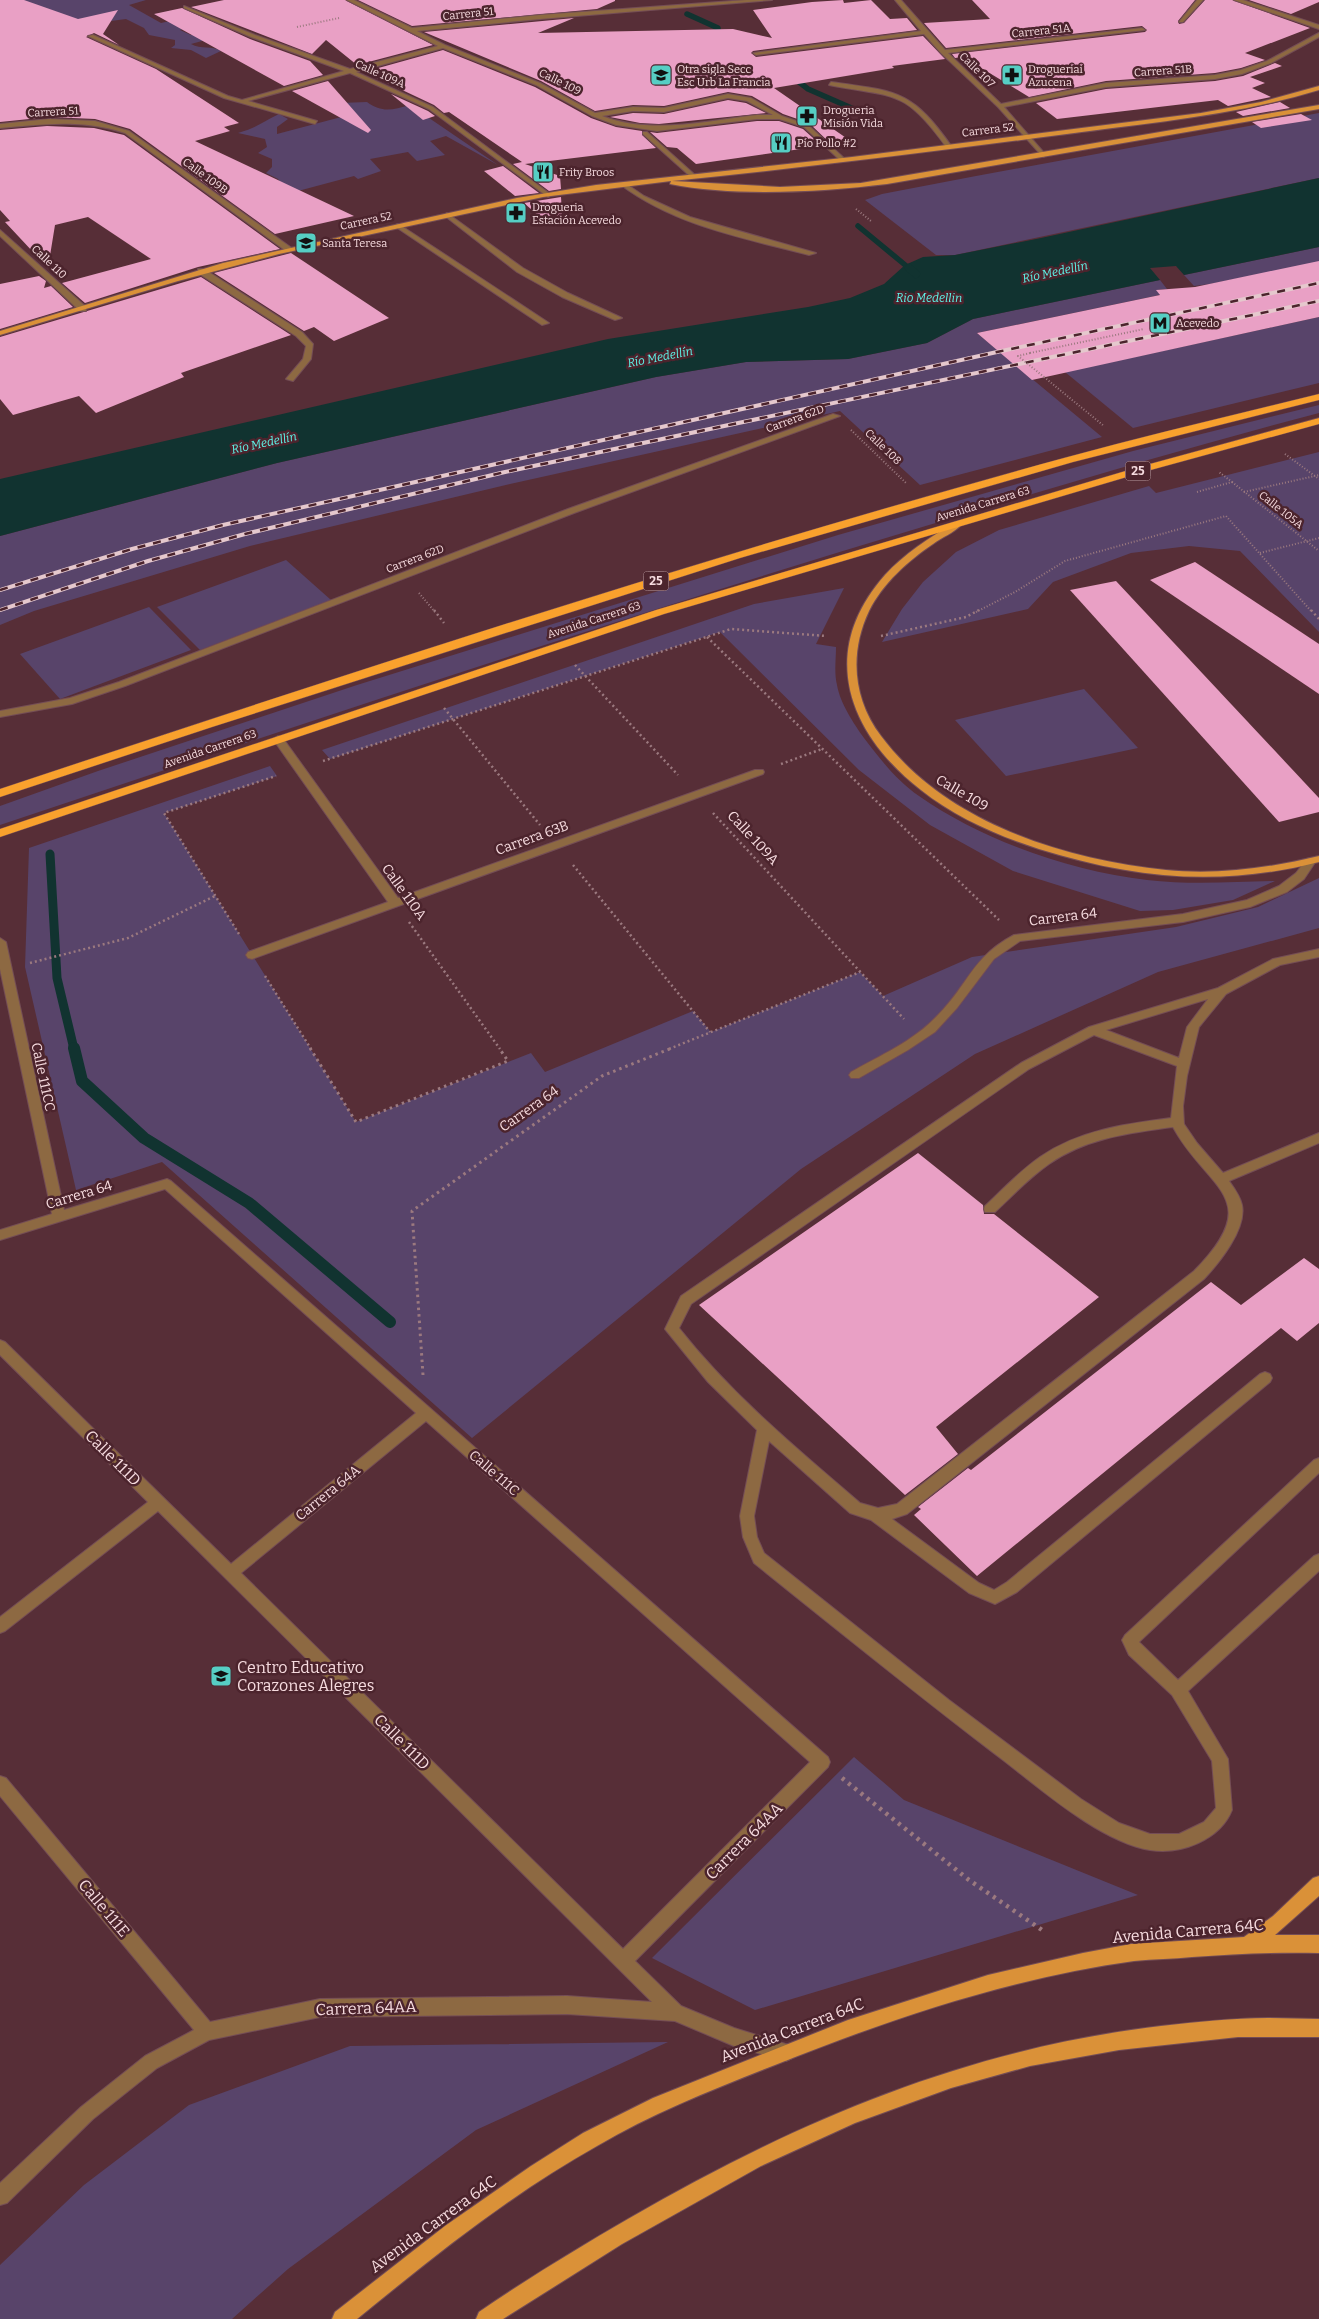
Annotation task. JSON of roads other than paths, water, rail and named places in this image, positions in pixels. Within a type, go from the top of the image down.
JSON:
[{"type":"highway","name":"Avenida Carrera 63","points":[[0,793],[460,643],[736,556],[885,512],[1133,443],[1319,397]]},
{"type":"highway","name":"Avenida Carrera 63","points":[[0,834],[660,612],[1143,469],[1319,421]]},
{"type":"main road","name":"Carrera 52","points":[[0,333],[201,272],[289,250],[548,195],[623,184],[657,182],[693,176],[843,160],[1194,115],[1298,96],[1319,88]]},
{"type":"main road","name":"Carrera 52","points":[[657,182],[703,187],[836,187],[887,182],[964,167],[1160,138],[1319,107]]},
{"type":"main road","points":[[949,147],[954,154]]},
{"type":"main road","points":[[959,160],[964,167]]},
{"type":"main road","name":"Calle 109","points":[[957,524],[917,549],[898,565],[879,587],[863,611],[854,637],[850,674],[856,703],[881,747],[909,777],[956,809],[1024,840],[1107,863],[1167,873],[1232,873],[1315,860]]},
{"type":"main road","points":[[1248,1944],[1279,1922],[1319,1884]]},
{"type":"main road","name":"Avenida Carrera 64C","points":[[342,2319],[385,2283],[478,2214],[568,2153],[653,2106],[786,2052],[909,2006],[1051,1969],[1132,1953],[1248,1944],[1319,1944]]},
{"type":"main road","points":[[486,2319],[528,2289],[659,2211],[755,2159],[881,2102],[1002,2064],[1128,2039],[1239,2028],[1319,2028]]},
{"type":"street","name":"Calle 109","points":[[350,0],[443,46],[538,84],[594,115],[618,124],[657,129],[770,116],[780,117]]},
{"type":"street","name":"Carrera 51","points":[[409,30],[540,17],[769,0]]},
{"type":"street","name":"Calle 107","points":[[898,0],[943,52],[1000,106],[1043,155]]},
{"type":"street","points":[[1180,21],[1200,0]]},
{"type":"street","points":[[1237,0],[1319,26]]},
{"type":"street","name":"Calle 109A","points":[[186,7],[253,36],[352,72],[431,108],[548,195]]},
{"type":"street","name":"Carrera 51A","points":[[943,52],[1142,30]]},
{"type":"street","points":[[756,53],[926,32]]},
{"type":"street","name":"Carrera 51B","points":[[1000,106],[1106,85],[1215,77],[1242,72],[1284,55],[1319,35]]},
{"type":"street","points":[[91,36],[226,97],[315,122]]},
{"type":"street","points":[[243,101],[443,46]]},
{"type":"street","points":[[831,84],[888,92],[906,98],[918,106],[934,124],[949,147]]},
{"type":"street","points":[[594,115],[633,109],[664,110],[728,96],[749,98],[780,117],[806,126],[843,160]]},
{"type":"street","name":"Carrera 51","points":[[0,126],[74,120],[106,124]]},
{"type":"street","name":"Calle 109B","points":[[106,124],[127,132],[289,250]]},
{"type":"street","points":[[645,133],[693,176]]},
{"type":"street","points":[[623,184],[647,202],[668,211],[710,225],[812,253]]},
{"type":"street","points":[[447,215],[520,270],[564,295],[618,318]]},
{"type":"street","points":[[398,226],[544,323]]},
{"type":"street","name":"Calle 110","points":[[0,232],[83,309]]},
{"type":"street","points":[[201,272],[299,334],[310,346],[307,359],[290,379]]},
{"type":"street","name":"Carrera 62D","points":[[0,714],[72,701],[122,684],[571,511],[836,416]]},
{"type":"street","name":"Calle 110A","points":[[278,739],[395,903]]},
{"type":"street","name":"Carrera 63B","points":[[252,955],[760,772]]},
{"type":"street","name":"Carrera 64","points":[[855,1076],[931,1029],[951,1008],[984,960],[1000,945],[1018,938],[1182,918],[1250,903],[1283,889],[1300,876],[1315,860]]},
{"type":"street","name":"Calle 111CC","points":[[0,942],[59,1217]]},
{"type":"street","points":[[1222,991],[1193,1026],[1183,1064],[1176,1122],[1189,1145],[1221,1179],[1236,1205],[1236,1215],[1226,1244],[1199,1275],[902,1509],[885,1516],[875,1515],[856,1508],[764,1428],[691,1355],[672,1329],[686,1300],[1024,1066],[1093,1030],[1222,991],[1277,962],[1319,953]]},
{"type":"street","points":[[1093,1030],[1183,1064]]},
{"type":"street","points":[[990,1210],[1044,1160],[1074,1143],[1116,1130],[1176,1122]]},
{"type":"street","points":[[1221,1179],[1319,1138]]},
{"type":"street","name":"Carrera 64","points":[[0,1235],[166,1184]]},
{"type":"street","name":"Calle 111C","points":[[166,1184],[822,1762]]},
{"type":"street","name":"Calle 111D","points":[[0,1346],[675,2012]]},
{"type":"street","points":[[875,1515],[974,1588],[995,1597],[1012,1587],[1265,1378]]},
{"type":"street","name":"Carrera 64A","points":[[230,1573],[426,1413]]},
{"type":"street","points":[[764,1428],[747,1516],[750,1537],[760,1558],[943,1705],[1075,1805],[1115,1830],[1150,1842],[1180,1842],[1210,1828],[1224,1810],[1220,1759],[1178,1690],[1134,1650],[1130,1640],[1319,1464]]},
{"type":"street","points":[[0,1626],[159,1502]]},
{"type":"street","points":[[1178,1690],[1319,1561]]},
{"type":"street","name":"Carrera 64AA","points":[[623,1961],[822,1762]]},
{"type":"street","name":"Calle 111E","points":[[0,1784],[207,2032]]},
{"type":"street","name":"Carrera 64AA","points":[[0,2196],[87,2113],[151,2062],[207,2032],[320,2008],[568,2005],[675,2012],[734,2037],[786,2052]]},
{"type":"water","name":"Rio Medellin","points":[[1319,178],[1319,247],[1184,275],[1176,266],[1150,268],[1160,280],[973,319],[927,343],[848,359],[746,362],[656,377],[277,463],[0,536],[0,479],[608,339],[808,307],[850,298],[884,284],[905,265],[923,257],[955,255],[1041,238]]},
{"type":"waterway","points":[[687,14],[718,28],[718,45]]},
{"type":"waterway","points":[[790,75],[808,89],[856,110]]},
{"type":"waterway","points":[[858,226],[910,269]]},
{"type":"waterway","points":[[909,268],[916,274]]},
{"type":"waterway","points":[[50,854],[57,978],[74,1049]]},
{"type":"waterway","points":[[74,1048],[82,1081],[144,1138],[249,1203],[390,1322]]},
{"type":"railway","points":[[0,590],[132,549],[223,525],[997,352],[1319,283]]},
{"type":"railway","points":[[0,610],[148,561],[245,534],[505,472],[1319,301]]},
{"type":"place","name":"Otra sigla Secc Esc Urb La Francia","points":[[661,75]]},
{"type":"place","name":"Drogueriai Azucena","points":[[1012,75]]},
{"type":"place","name":"Drogueria Misión Vida","points":[[807,116]]},
{"type":"place","name":"Pio Pollo #2","points":[[781,143]]},
{"type":"place","name":"Frity Broos","points":[[543,172]]},
{"type":"place","name":"Drogueria Estación Acevedo","points":[[516,213]]},
{"type":"place","name":"Santa Teresa","points":[[306,243]]},
{"type":"place","name":"Acevedo","points":[[1160,323]]},
{"type":"place","name":"Centro Educativo Corazones Alegres","points":[[221,1676]]},
{"type":"water label","name":"Río Medellín","points":[[1055,272]]},
{"type":"water label","name":"Río Medellín","points":[[660,357]]},
{"type":"water label","name":"Río Medellín","points":[[264,443]]}]
